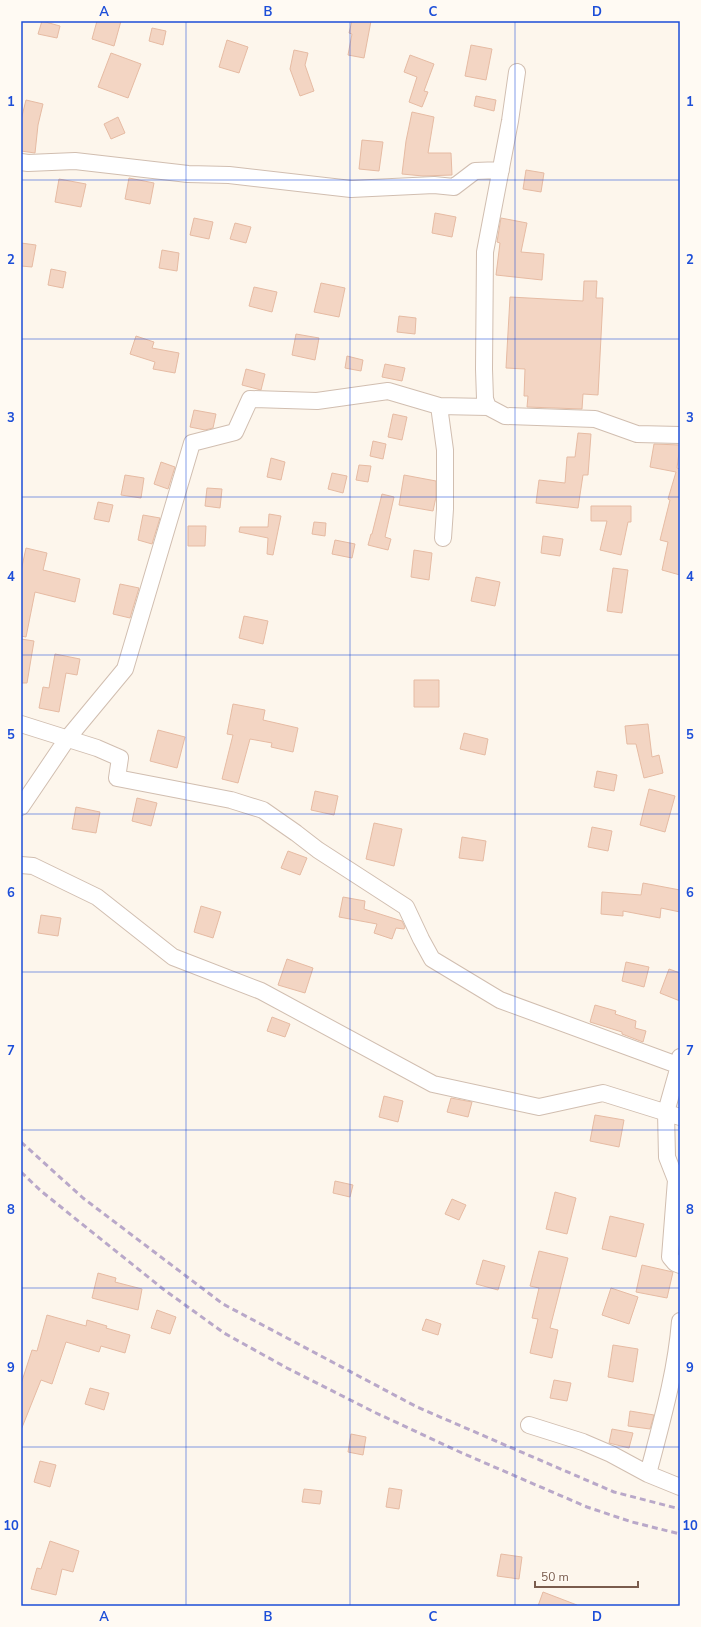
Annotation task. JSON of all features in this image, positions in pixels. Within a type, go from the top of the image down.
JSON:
[{"type":"street","points":[[488,407],[485,399],[484,369],[485,252],[501,170],[517,72]]},
{"type":"street","points":[[21,162],[75,161],[188,174],[229,175],[351,190],[434,185],[454,186],[475,171],[501,170]]},
{"type":"street","points":[[21,807],[67,738],[125,670],[192,443],[235,432],[250,399],[317,401],[388,390],[438,406],[488,407],[504,416],[595,419],[637,434],[680,435]]},
{"type":"street","points":[[438,406],[445,450],[443,538]]},
{"type":"street","points":[[21,724],[97,748],[120,758],[117,778],[231,800],[263,810],[318,850],[406,906],[432,959],[500,1000],[680,1063],[667,1157],[676,1180],[670,1257],[675,1263],[680,1265]]},
{"type":"street","points":[[21,865],[33,866],[97,897],[173,957],[261,991],[433,1084],[539,1107],[603,1093],[673,1114]]},
{"type":"street","points":[[648,1474],[667,1398],[679,1339],[680,1321]]},
{"type":"street","points":[[529,1425],[583,1442],[611,1454],[648,1474],[680,1487]]},
{"type":"building","points":[[42,21],[60,26],[57,38],[38,34]]},
{"type":"building","points":[[97,21],[121,21],[114,46],[92,39]]},
{"type":"building","points":[[352,21],[371,21],[364,58],[348,55],[352,34],[349,33]]},
{"type":"building","points":[[152,28],[166,31],[163,45],[149,41]]},
{"type":"building","points":[[227,40],[248,47],[239,73],[219,67]]},
{"type":"building","points":[[471,45],[492,49],[486,80],[465,76]]},
{"type":"building","points":[[294,50],[308,53],[305,65],[314,91],[300,96],[290,69]]},
{"type":"building","points":[[111,53],[141,64],[128,98],[98,87]]},
{"type":"building","points":[[410,55],[434,64],[424,91],[428,92],[422,107],[409,102],[417,77],[404,72]]},
{"type":"building","points":[[476,96],[496,100],[494,111],[474,106]]},
{"type":"building","points":[[26,100],[43,104],[38,125],[35,153],[21,151],[21,120]]},
{"type":"building","points":[[412,112],[434,117],[428,153],[451,153],[452,175],[423,176],[402,174],[406,141]]},
{"type":"building","points":[[118,117],[125,133],[111,139],[104,124]]},
{"type":"building","points":[[362,140],[383,142],[379,171],[359,169]]},
{"type":"building","points":[[526,170],[544,173],[541,192],[523,189]]},
{"type":"building","points":[[129,178],[154,183],[150,204],[125,199]]},
{"type":"building","points":[[59,179],[86,184],[81,207],[55,202]]},
{"type":"building","points":[[435,213],[456,217],[452,237],[432,233]]},
{"type":"building","points":[[194,218],[213,222],[209,239],[190,235]]},
{"type":"building","points":[[501,218],[527,223],[521,252],[544,254],[542,280],[496,275],[500,243],[497,242]]},
{"type":"building","points":[[235,223],[251,227],[246,243],[230,239]]},
{"type":"building","points":[[21,243],[36,245],[32,267],[21,266]]},
{"type":"building","points":[[162,250],[179,253],[177,271],[159,268]]},
{"type":"building","points":[[51,269],[66,272],[63,288],[48,285]]},
{"type":"building","points":[[584,281],[597,281],[596,298],[603,298],[598,395],[583,394],[582,409],[527,407],[528,396],[524,396],[525,369],[506,368],[510,297],[583,301]]},
{"type":"building","points":[[321,283],[345,288],[339,317],[314,312]]},
{"type":"building","points":[[254,287],[277,292],[272,312],[249,306]]},
{"type":"building","points":[[399,316],[416,318],[415,334],[397,332]]},
{"type":"building","points":[[296,334],[319,338],[315,360],[292,355]]},
{"type":"building","points":[[136,336],[154,342],[152,348],[179,353],[175,373],[153,369],[155,362],[130,354]]},
{"type":"building","points":[[347,356],[363,360],[361,371],[345,368]]},
{"type":"building","points":[[385,364],[405,368],[402,381],[382,377]]},
{"type":"building","points":[[246,369],[265,374],[261,390],[242,385]]},
{"type":"building","points":[[194,410],[216,414],[213,428],[205,430],[190,427]]},
{"type":"building","points":[[393,414],[407,417],[402,440],[388,437]]},
{"type":"building","points":[[578,433],[591,434],[588,475],[583,475],[578,508],[536,503],[539,480],[565,483],[567,457],[575,457]]},
{"type":"building","points":[[373,441],[386,444],[383,459],[370,456]]},
{"type":"building","points":[[654,444],[680,445],[677,468],[680,469],[680,575],[662,570],[668,542],[660,540],[670,500],[668,499],[676,472],[650,467]]},
{"type":"building","points":[[271,458],[285,462],[281,480],[267,477]]},
{"type":"building","points":[[161,462],[175,467],[168,489],[154,484]]},
{"type":"building","points":[[359,465],[371,466],[368,482],[356,480]]},
{"type":"building","points":[[332,473],[347,476],[343,493],[328,489]]},
{"type":"building","points":[[125,475],[144,478],[141,498],[121,495]]},
{"type":"building","points":[[404,475],[436,481],[436,497],[433,511],[399,505]]},
{"type":"building","points":[[207,488],[222,489],[220,508],[205,506]]},
{"type":"building","points":[[382,494],[394,497],[385,537],[391,539],[388,550],[368,545]]},
{"type":"building","points":[[98,502],[113,505],[109,522],[94,519]]},
{"type":"building","points":[[591,506],[631,506],[631,522],[628,522],[621,555],[600,550],[607,521],[591,521]]},
{"type":"building","points":[[269,514],[281,516],[273,555],[267,554],[268,538],[239,532],[240,527],[268,527]]},
{"type":"building","points":[[143,515],[160,518],[152,544],[138,540]]},
{"type":"building","points":[[314,522],[326,523],[325,536],[312,534]]},
{"type":"building","points":[[188,526],[206,526],[205,546],[188,546]]},
{"type":"building","points":[[543,536],[563,539],[560,556],[541,553]]},
{"type":"building","points":[[335,540],[355,544],[352,558],[332,554]]},
{"type":"building","points":[[26,548],[47,553],[43,570],[80,579],[75,602],[35,592],[26,637],[21,636],[21,571]]},
{"type":"building","points":[[414,550],[432,553],[429,580],[411,577]]},
{"type":"building","points":[[613,568],[628,570],[622,613],[607,611]]},
{"type":"building","points":[[476,577],[500,582],[495,606],[471,601]]},
{"type":"building","points":[[120,584],[139,588],[130,618],[113,614]]},
{"type":"building","points":[[244,616],[268,621],[263,644],[239,638]]},
{"type":"building","points":[[21,639],[34,641],[27,683],[21,683]]},
{"type":"building","points":[[55,654],[80,659],[77,675],[66,673],[59,712],[39,708],[43,687],[49,688]]},
{"type":"building","points":[[414,680],[439,680],[439,707],[414,707]]},
{"type":"building","points":[[233,704],[265,710],[263,720],[298,728],[293,752],[271,747],[272,743],[250,739],[238,783],[222,779],[233,735],[227,734]]},
{"type":"building","points":[[648,724],[652,757],[659,755],[663,773],[644,778],[636,744],[627,744],[625,726]]},
{"type":"building","points":[[158,730],[185,737],[177,768],[150,761]]},
{"type":"building","points":[[464,733],[488,739],[485,755],[460,749]]},
{"type":"building","points":[[597,771],[617,775],[614,791],[594,787]]},
{"type":"building","points":[[649,789],[675,796],[665,832],[640,825]]},
{"type":"building","points":[[315,791],[338,796],[334,815],[311,810]]},
{"type":"building","points":[[137,798],[157,803],[151,826],[132,821]]},
{"type":"building","points":[[76,807],[100,812],[96,833],[72,829]]},
{"type":"building","points":[[374,823],[402,829],[394,866],[366,859]]},
{"type":"building","points":[[592,827],[612,831],[608,851],[588,847]]},
{"type":"building","points":[[462,837],[486,841],[483,861],[459,858]]},
{"type":"building","points":[[288,851],[307,858],[300,875],[281,868]]},
{"type":"building","points":[[643,883],[680,890],[680,912],[661,908],[660,918],[623,911],[623,916],[601,914],[602,892],[641,895]]},
{"type":"building","points":[[343,897],[365,901],[364,909],[402,921],[405,927],[404,929],[396,928],[392,939],[374,933],[377,924],[339,917]]},
{"type":"building","points":[[201,906],[221,912],[213,938],[194,932]]},
{"type":"building","points":[[41,915],[61,918],[58,936],[38,933]]},
{"type":"building","points":[[287,959],[313,968],[305,993],[278,985]]},
{"type":"building","points":[[626,962],[649,967],[644,987],[622,981]]},
{"type":"building","points":[[669,969],[680,973],[680,1001],[660,993]]},
{"type":"building","points":[[595,1005],[616,1011],[615,1014],[636,1021],[635,1028],[646,1031],[643,1042],[622,1034],[622,1032],[590,1022]]},
{"type":"building","points":[[272,1017],[290,1024],[285,1037],[267,1031]]},
{"type":"building","points":[[384,1096],[403,1101],[398,1122],[379,1117]]},
{"type":"building","points":[[451,1098],[472,1102],[468,1117],[447,1112]]},
{"type":"building","points":[[595,1115],[624,1120],[619,1147],[590,1141]]},
{"type":"building","points":[[335,1181],[353,1185],[350,1197],[333,1193]]},
{"type":"building","points":[[555,1192],[576,1198],[567,1234],[546,1229]]},
{"type":"building","points":[[452,1199],[466,1205],[459,1220],[445,1214]]},
{"type":"building","points":[[610,1216],[644,1224],[636,1257],[602,1249]]},
{"type":"building","points":[[539,1251],[568,1258],[550,1328],[558,1330],[552,1358],[530,1353],[538,1319],[532,1318],[539,1288],[530,1286]]},
{"type":"building","points":[[483,1260],[505,1266],[498,1290],[476,1284]]},
{"type":"building","points":[[642,1265],[673,1272],[667,1298],[636,1292]]},
{"type":"building","points":[[98,1273],[116,1278],[115,1282],[142,1289],[138,1310],[92,1298]]},
{"type":"building","points":[[611,1288],[638,1297],[629,1324],[602,1315]]},
{"type":"building","points":[[157,1310],[176,1317],[170,1334],[151,1328]]},
{"type":"building","points":[[47,1315],[86,1326],[87,1320],[107,1326],[106,1328],[130,1335],[125,1353],[101,1346],[99,1352],[66,1342],[52,1384],[41,1380],[21,1430],[21,1384],[32,1350],[37,1351]]},
{"type":"building","points":[[426,1319],[441,1324],[438,1335],[422,1330]]},
{"type":"building","points":[[613,1345],[638,1349],[633,1382],[608,1377]]},
{"type":"building","points":[[554,1380],[571,1383],[567,1401],[550,1398]]},
{"type":"building","points":[[90,1388],[109,1393],[104,1410],[85,1404]]},
{"type":"building","points":[[630,1411],[654,1415],[650,1429],[628,1426]]},
{"type":"building","points":[[612,1429],[633,1433],[629,1448],[609,1443]]},
{"type":"building","points":[[351,1434],[366,1437],[363,1455],[348,1452]]},
{"type":"building","points":[[40,1461],[56,1465],[50,1487],[34,1482]]},
{"type":"building","points":[[389,1488],[402,1490],[399,1509],[386,1507]]},
{"type":"building","points":[[304,1489],[322,1491],[320,1504],[302,1502]]},
{"type":"building","points":[[50,1541],[79,1551],[73,1572],[62,1569],[56,1595],[31,1589],[37,1568],[41,1569]]},
{"type":"building","points":[[501,1554],[522,1557],[519,1579],[497,1576]]},
{"type":"building","points":[[543,1592],[577,1605],[577,1606],[538,1606]]},
{"type":"railway","points":[[21,1142],[83,1198],[223,1304],[417,1407],[614,1492],[680,1509]]},
{"type":"railway","points":[[21,1172],[41,1191],[163,1289],[224,1333],[287,1368],[374,1412],[462,1453],[587,1507],[632,1522],[680,1534]]}]
